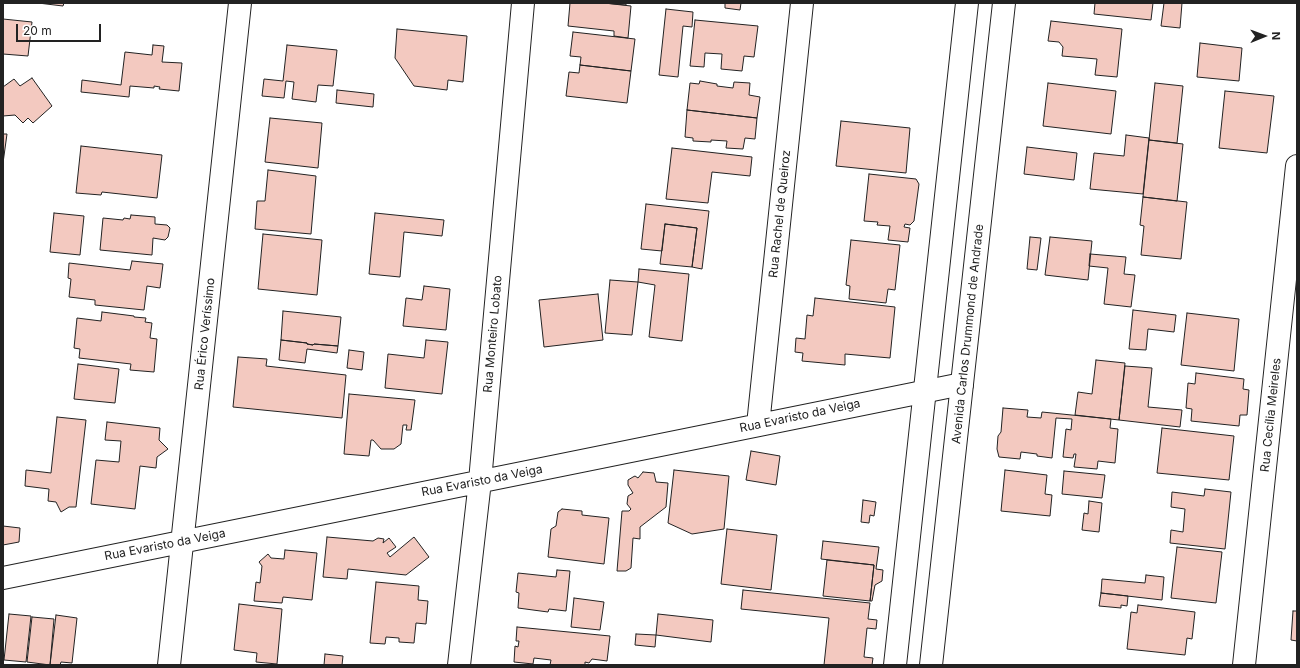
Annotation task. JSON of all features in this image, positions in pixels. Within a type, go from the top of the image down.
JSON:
[{"type":"street","name":"Rua Érico Veríssimo","points":[[169,665],[240,3]]},
{"type":"street","name":"Rua Monteiro Lobato","points":[[459,665],[480,481],[523,3]]},
{"type":"street","name":"Rua Rachel de Queiroz","points":[[758,425],[802,3]]},
{"type":"street","points":[[895,665],[967,3]]},
{"type":"street","name":"Avenida Carlos Drummond de Andrade","points":[[931,665],[1004,3]]},
{"type":"street","name":"Rua Cecília Meireles","points":[[1244,665],[1297,166]]},
{"type":"street","name":"Rua Evaristo da Veiga","points":[[3,578],[962,384]]},
{"type":"building","points":[[38,3],[64,3],[63,6]]},
{"type":"building","points":[[570,3],[604,3],[631,6],[628,38],[614,36],[614,31],[568,26]]},
{"type":"building","points":[[604,3],[626,3],[626,5]]},
{"type":"building","points":[[725,3],[741,3],[740,10],[725,8]]},
{"type":"building","points":[[1095,3],[1153,3],[1151,20],[1094,14]]},
{"type":"building","points":[[1164,3],[1182,3],[1180,28],[1161,26]]},
{"type":"building","points":[[666,9],[693,12],[692,27],[683,26],[678,77],[659,75]]},
{"type":"building","points":[[3,19],[32,22],[28,56],[3,54]]},
{"type":"building","points":[[695,20],[758,26],[754,57],[744,56],[742,71],[721,69],[722,54],[705,53],[704,67],[690,66]]},
{"type":"building","points":[[1051,21],[1122,29],[1117,77],[1095,75],[1097,59],[1062,56],[1063,47],[1059,42],[1048,41]]},
{"type":"building","points":[[397,29],[467,36],[463,82],[448,80],[447,90],[414,86],[395,58]]},
{"type":"building","points":[[573,32],[635,39],[631,71],[580,65],[581,57],[570,56]]},
{"type":"building","points":[[1200,43],[1242,48],[1239,81],[1197,77]]},
{"type":"building","points":[[153,45],[164,46],[162,62],[182,63],[179,91],[159,89],[160,87],[154,86],[154,88],[130,86],[129,97],[81,92],[82,80],[121,85],[125,52],[152,55]]},
{"type":"building","points":[[287,45],[337,50],[333,86],[318,85],[316,102],[292,99],[294,82],[286,81],[284,98],[262,96],[264,79],[283,81]]},
{"type":"building","points":[[580,65],[631,71],[627,103],[566,96],[569,72],[579,73]]},
{"type":"building","points":[[32,78],[52,106],[33,123],[28,118],[23,123],[15,115],[3,116],[3,87],[14,79],[20,86]]},
{"type":"building","points":[[700,81],[717,84],[717,86],[733,88],[734,82],[750,83],[749,95],[760,97],[757,118],[687,110],[690,83],[699,84]]},
{"type":"building","points":[[1048,83],[1116,91],[1111,134],[1043,126]]},
{"type":"building","points":[[1155,83],[1183,86],[1177,143],[1149,140]]},
{"type":"building","points":[[337,90],[374,94],[373,107],[336,103]]},
{"type":"building","points":[[1225,91],[1274,96],[1267,153],[1219,148]]},
{"type":"building","points":[[687,110],[757,118],[755,139],[745,138],[743,149],[726,148],[727,141],[693,141],[693,138],[685,137]]},
{"type":"building","points":[[270,118],[322,123],[318,168],[265,162]]},
{"type":"building","points":[[841,121],[910,128],[906,173],[836,166]]},
{"type":"building","points":[[3,134],[7,134],[3,163]]},
{"type":"building","points":[[1126,135],[1149,138],[1143,194],[1090,189],[1094,153],[1124,156]]},
{"type":"building","points":[[1149,140],[1183,144],[1177,201],[1143,197]]},
{"type":"building","points":[[81,146],[162,155],[157,198],[102,192],[101,195],[76,193]]},
{"type":"building","points":[[1027,147],[1077,153],[1074,180],[1024,174]]},
{"type":"building","points":[[672,148],[752,157],[750,176],[712,172],[708,203],[666,199]]},
{"type":"building","points":[[268,170],[316,176],[311,234],[255,229],[257,201],[265,201]]},
{"type":"building","points":[[869,174],[916,179],[919,184],[914,221],[910,225],[905,224],[904,227],[910,228],[908,242],[888,240],[890,226],[877,225],[878,222],[864,221]]},
{"type":"building","points":[[1143,197],[1187,202],[1181,259],[1141,255],[1144,226],[1140,225]]},
{"type":"building","points":[[646,204],[709,211],[702,269],[692,267],[697,228],[665,224],[662,251],[641,249]]},
{"type":"building","points":[[54,213],[84,216],[80,255],[50,252]]},
{"type":"building","points":[[375,213],[444,220],[442,236],[404,232],[400,277],[369,274]]},
{"type":"building","points":[[131,215],[155,217],[155,224],[167,225],[170,228],[168,237],[165,240],[153,238],[152,255],[100,250],[103,218],[123,220],[124,218],[130,219]]},
{"type":"building","points":[[665,224],[697,228],[692,267],[660,264]]},
{"type":"building","points":[[263,234],[322,240],[317,295],[258,289]]},
{"type":"building","points":[[1030,237],[1041,238],[1037,270],[1027,269]]},
{"type":"building","points":[[1050,237],[1092,241],[1088,280],[1045,275]]},
{"type":"building","points":[[851,240],[900,245],[895,290],[888,289],[886,303],[849,299],[850,286],[846,285]]},
{"type":"building","points":[[1090,254],[1126,257],[1124,274],[1135,275],[1131,307],[1104,304],[1108,268],[1089,266]]},
{"type":"building","points":[[132,261],[163,264],[160,288],[147,286],[144,310],[95,305],[95,300],[69,297],[71,279],[68,278],[69,263],[130,270]]},
{"type":"building","points":[[639,269],[689,274],[682,341],[649,337],[655,285],[638,282]]},
{"type":"building","points":[[610,280],[638,282],[632,335],[605,333]]},
{"type":"building","points":[[424,286],[450,289],[446,330],[403,326],[406,298],[422,300]]},
{"type":"building","points":[[598,294],[603,340],[544,347],[539,300]]},
{"type":"building","points":[[815,298],[895,307],[890,358],[845,354],[845,365],[802,361],[803,353],[795,352],[796,338],[805,339],[807,315],[813,316]]},
{"type":"building","points":[[1133,310],[1176,315],[1174,332],[1148,329],[1146,350],[1129,349]]},
{"type":"building","points":[[283,311],[341,317],[338,346],[313,345],[281,340]]},
{"type":"building","points":[[102,312],[146,318],[145,322],[152,323],[150,338],[157,339],[154,372],[130,370],[131,364],[79,358],[80,349],[74,348],[77,318],[101,321]]},
{"type":"building","points":[[1187,313],[1239,319],[1234,371],[1181,365]]},
{"type":"building","points":[[281,340],[313,345],[338,346],[337,353],[307,349],[305,363],[279,360]]},
{"type":"building","points":[[426,340],[448,342],[442,394],[385,388],[388,354],[424,358]]},
{"type":"building","points":[[349,350],[364,352],[362,370],[347,368]]},
{"type":"building","points":[[238,357],[267,359],[266,366],[346,375],[342,418],[233,407]]},
{"type":"building","points":[[1096,360],[1125,363],[1119,420],[1075,415],[1078,392],[1092,394]]},
{"type":"building","points":[[78,364],[119,369],[115,403],[74,399]]},
{"type":"building","points":[[1125,366],[1152,368],[1148,407],[1182,410],[1180,427],[1119,420]]},
{"type":"building","points":[[1196,373],[1244,379],[1243,389],[1249,390],[1247,415],[1240,415],[1239,426],[1191,421],[1192,409],[1186,408],[1188,383],[1195,384]]},
{"type":"building","points":[[349,394],[415,400],[411,430],[406,430],[407,425],[403,425],[401,444],[394,449],[381,449],[373,440],[371,440],[369,456],[344,454]]},
{"type":"building","points":[[1003,408],[1028,410],[1027,417],[1041,418],[1042,412],[1111,419],[1110,428],[1118,429],[1115,463],[1098,461],[1097,469],[1074,467],[1076,454],[1074,454],[1073,458],[1063,457],[1066,429],[1071,430],[1072,419],[1056,418],[1052,458],[1021,452],[1020,459],[999,457],[997,449],[998,436],[1001,432]]},
{"type":"building","points":[[57,417],[86,420],[76,507],[69,507],[61,512],[56,502],[48,501],[49,489],[25,486],[26,470],[51,473]]},
{"type":"building","points":[[107,422],[160,428],[159,440],[168,449],[157,457],[156,468],[140,466],[135,509],[91,504],[96,460],[119,462],[121,441],[105,440]]},
{"type":"building","points":[[1162,428],[1234,436],[1229,480],[1157,473]]},
{"type":"building","points":[[751,451],[780,456],[776,485],[746,480]]},
{"type":"building","points":[[674,470],[729,476],[724,529],[692,534],[668,523]]},
{"type":"building","points":[[1005,470],[1047,475],[1045,494],[1052,495],[1050,516],[1001,511]]},
{"type":"building","points":[[1064,471],[1105,475],[1102,498],[1062,494]]},
{"type":"building","points":[[643,472],[654,473],[656,482],[668,483],[666,507],[640,527],[640,539],[633,538],[631,568],[626,571],[617,571],[622,511],[629,511],[631,509],[627,504],[628,496],[633,493],[628,485],[628,480],[635,476],[638,478]]},
{"type":"building","points":[[1205,489],[1231,492],[1225,549],[1170,543],[1171,530],[1183,532],[1185,509],[1171,507],[1172,492],[1204,496]]},
{"type":"building","points":[[863,500],[876,502],[874,516],[870,515],[869,523],[861,522]]},
{"type":"building","points":[[1089,501],[1102,503],[1099,532],[1082,530],[1084,513],[1088,514]]},
{"type":"building","points":[[562,509],[582,511],[582,515],[609,518],[604,564],[548,557],[551,529],[556,526],[558,512]]},
{"type":"building","points":[[3,526],[20,528],[19,542],[3,545]]},
{"type":"building","points":[[727,529],[777,535],[771,590],[721,584]]},
{"type":"building","points":[[327,537],[373,541],[378,538],[384,539],[383,543],[389,538],[396,547],[387,553],[390,557],[414,537],[429,557],[406,575],[348,569],[347,579],[323,577]]},
{"type":"building","points":[[823,541],[879,547],[876,569],[883,570],[882,581],[875,585],[872,601],[870,601],[874,565],[821,559]]},
{"type":"building","points":[[1177,547],[1222,552],[1216,603],[1171,598]]},
{"type":"building","points":[[285,550],[317,553],[312,600],[283,597],[282,603],[254,601],[256,582],[260,583],[262,566],[259,562],[268,554],[271,558],[284,559]]},
{"type":"building","points":[[827,560],[874,565],[870,601],[823,596]]},
{"type":"building","points":[[557,570],[570,571],[566,611],[549,609],[548,612],[518,608],[519,593],[516,592],[518,573],[556,577]]},
{"type":"building","points":[[1146,575],[1164,577],[1162,600],[1101,593],[1102,579],[1145,583]]},
{"type":"building","points":[[376,582],[419,586],[418,600],[428,601],[426,624],[416,623],[414,643],[399,642],[399,638],[386,637],[385,644],[370,643]]},
{"type":"building","points":[[743,590],[870,603],[868,619],[877,620],[876,629],[867,628],[864,657],[873,658],[872,665],[824,665],[829,618],[741,609]]},
{"type":"building","points":[[1101,593],[1128,596],[1127,606],[1121,605],[1121,608],[1099,606]]},
{"type":"building","points":[[574,598],[604,602],[600,630],[571,627]]},
{"type":"building","points":[[239,604],[282,609],[277,664],[256,662],[257,653],[234,650]]},
{"type":"building","points":[[1138,605],[1195,612],[1192,639],[1187,638],[1185,655],[1127,649],[1131,612],[1137,613]]},
{"type":"building","points":[[1293,611],[1297,611],[1297,641],[1291,640]]},
{"type":"building","points":[[9,614],[31,616],[26,662],[4,660]]},
{"type":"building","points":[[658,614],[713,620],[711,642],[656,635]]},
{"type":"building","points":[[56,615],[77,618],[72,663],[61,662],[60,665],[50,665]]},
{"type":"building","points":[[32,617],[54,619],[50,665],[27,662]]},
{"type":"building","points":[[517,627],[610,636],[607,661],[592,659],[589,663],[585,662],[585,665],[550,665],[551,660],[534,658],[533,664],[514,662],[515,646],[518,647],[519,641],[516,641]]},
{"type":"building","points":[[636,634],[656,635],[655,647],[635,645]]},
{"type":"building","points":[[325,654],[343,656],[342,665],[324,665]]}]
